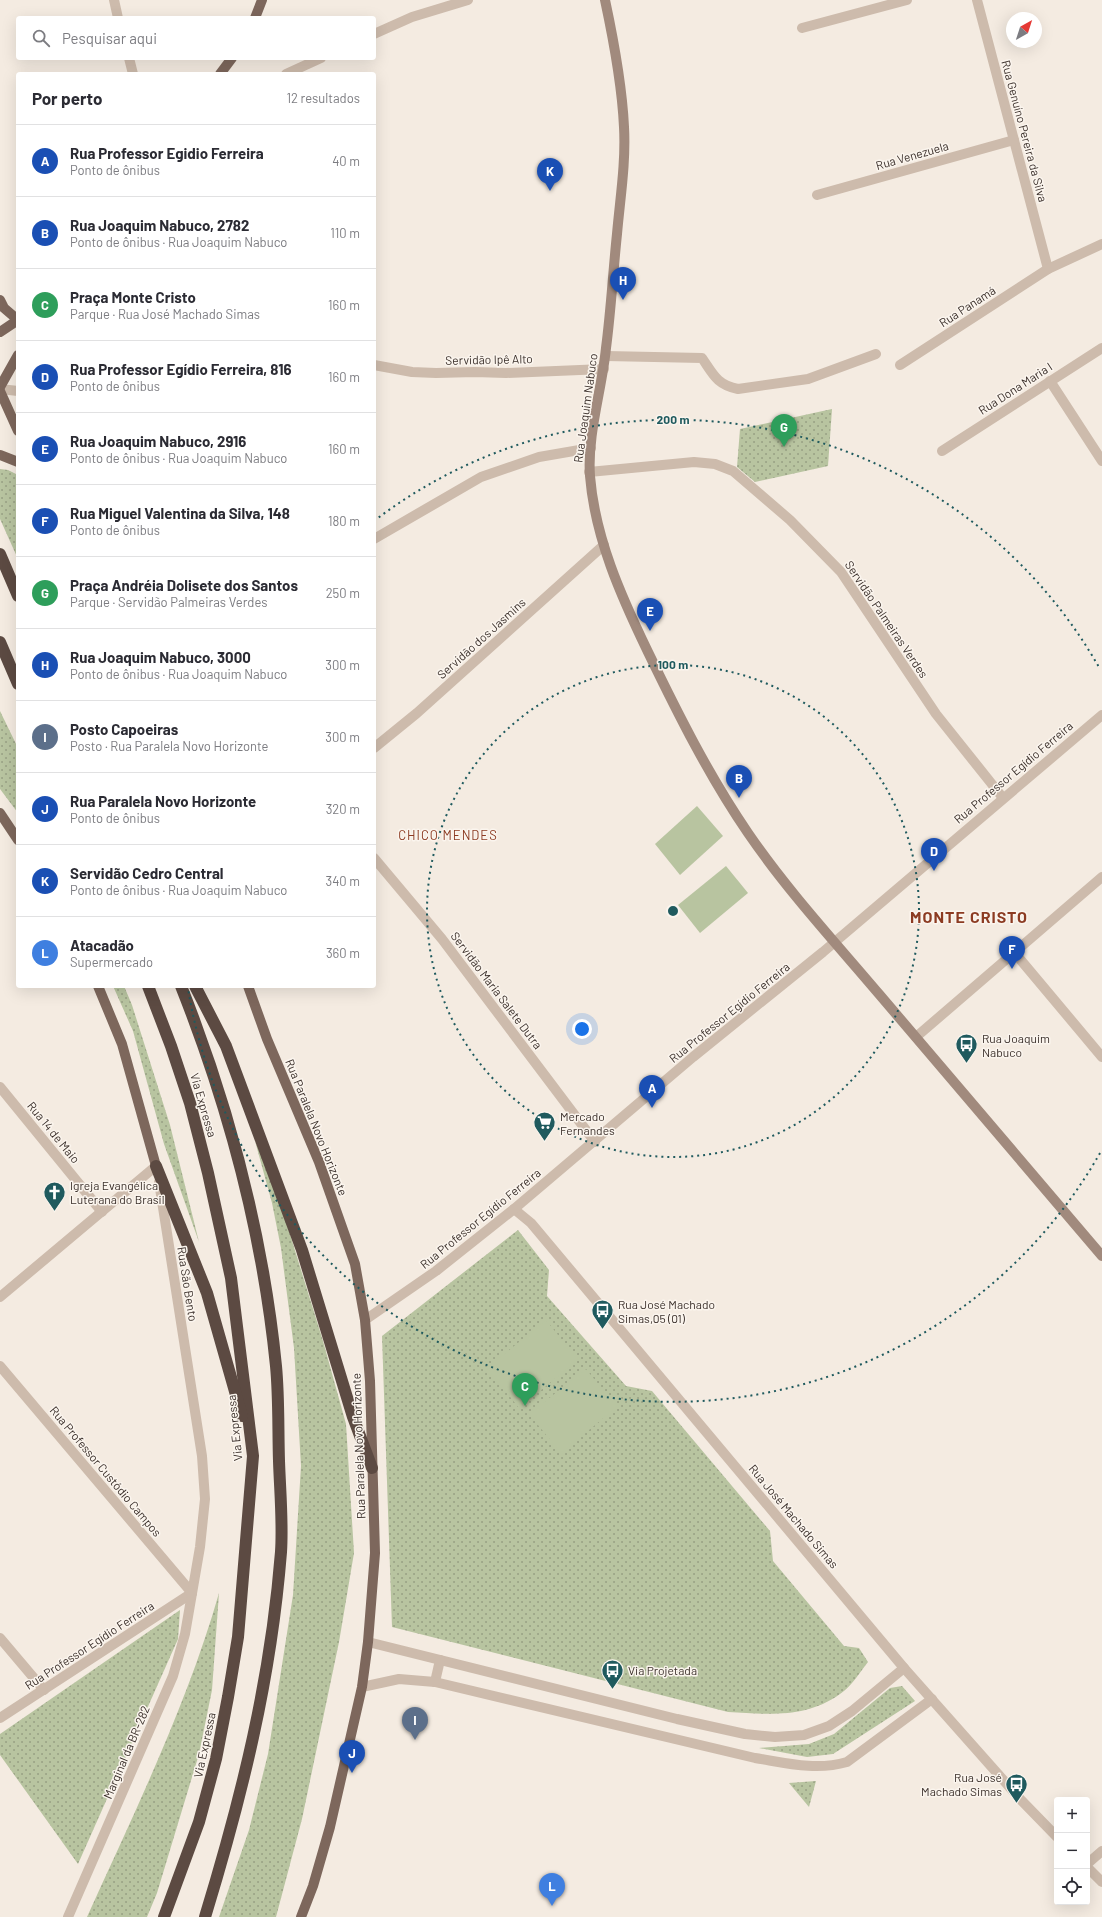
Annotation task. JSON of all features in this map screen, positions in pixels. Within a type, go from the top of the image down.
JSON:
[{"type":"highway","points":[[0,554],[16,591]]},
{"type":"highway","points":[[0,642],[16,679]]},
{"type":"highway","name":"Via Expressa","points":[[149,988],[171,1046],[190,1103],[208,1173],[230,1278],[253,1456],[238,1637],[224,1720],[216,1759],[199,1822],[164,1917]]},
{"type":"highway","name":"Via Expressa","points":[[182,988],[217,1084],[251,1215],[266,1295],[276,1367],[279,1461],[281,1550],[264,1688],[232,1829],[205,1917]]},
{"type":"highway","points":[[196,988],[226,1046],[299,1242],[353,1417],[372,1468]]},
{"type":"highway","points":[[156,1166],[208,1293],[253,1456]]},
{"type":"main road","points":[[256,16],[262,0]]},
{"type":"main road","name":"Rua Joaquim Nabuco","points":[[605,0],[616,53],[622,95],[625,154],[606,356],[590,448],[590,472],[593,506],[604,545],[624,600],[655,666],[728,802],[770,864],[1102,1256]]},
{"type":"main road","points":[[222,72],[230,60]]},
{"type":"main road","points":[[0,300],[4,308],[16,318]]},
{"type":"main road","points":[[0,332],[16,321]]},
{"type":"main road","points":[[16,359],[0,389],[16,425]]},
{"type":"main road","points":[[0,455],[16,461]]},
{"type":"main road","points":[[0,813],[16,837]]},
{"type":"main road","name":"Rua São Bento","points":[[99,988],[122,1044],[156,1166]]},
{"type":"main road","name":"Rua Paralela Novo Horizonte","points":[[249,988],[267,1039],[299,1112],[334,1200],[355,1264],[365,1320],[370,1381],[375,1553],[368,1642],[362,1687],[330,1828],[313,1886],[301,1917]]},
{"type":"street","points":[[114,0],[118,16]]},
{"type":"street","points":[[376,33],[412,16],[468,0]]},
{"type":"street","points":[[802,28],[907,0]]},
{"type":"street","name":"Rua Genuíno Pereira da Silva","points":[[977,0],[1048,269]]},
{"type":"street","points":[[130,60],[132,72]]},
{"type":"street","points":[[290,72],[317,60]]},
{"type":"street","name":"Rua Venezuela","points":[[817,195],[1014,140]]},
{"type":"street","name":"Rua Panamá","points":[[900,365],[1048,269],[1102,244]]},
{"type":"street","name":"Rua Dona Maria I","points":[[942,451],[1102,348]]},
{"type":"street","points":[[606,356],[702,358],[719,382],[729,387],[738,389],[808,379],[876,354]]},
{"type":"street","name":"Servidão Ipê Alto","points":[[376,365],[412,372],[436,373],[506,373],[604,369]]},
{"type":"street","points":[[1050,381],[1102,461]]},
{"type":"street","points":[[0,389],[16,390]]},
{"type":"street","points":[[377,537],[481,477],[539,457],[590,448]]},
{"type":"street","name":"Servidão Palmeiras Verdes","points":[[590,472],[694,462],[715,464],[733,471],[790,520],[841,572],[936,714],[1003,798]]},
{"type":"street","name":"Servidão dos Jasmins","points":[[376,746],[417,713],[604,545]]},
{"type":"street","name":"Rua Professor Egídio Ferreira","points":[[365,1320],[436,1271],[514,1209],[595,1142],[692,1058],[835,942],[1102,714]]},
{"type":"street","name":"Servidão Maria Salete Dutra","points":[[376,860],[442,939],[595,1142]]},
{"type":"street","points":[[916,1037],[1014,952],[1101,880]]},
{"type":"street","points":[[1014,952],[1102,1057]]},
{"type":"street","name":"Rua 14 de Maio","points":[[0,1087],[102,1212]]},
{"type":"street","points":[[0,1297],[156,1166]]},
{"type":"street","name":"Rua São Bento","points":[[156,1166],[202,1456],[205,1499],[192,1593]]},
{"type":"street","name":"Rua José Machado Simas","points":[[514,1209],[531,1223],[904,1668],[1021,1800],[1054,1834]]},
{"type":"street","name":"Rua Professor Custódio Campos","points":[[0,1366],[192,1593]]},
{"type":"street","name":"Rua Professor Egídio Ferreira","points":[[0,1718],[192,1593]]},
{"type":"street","name":"Marginal da BR-282","points":[[68,1917],[173,1676],[185,1634],[192,1593]]},
{"type":"street","points":[[0,1638],[44,1690]]},
{"type":"street","points":[[368,1642],[677,1719],[745,1734],[775,1737],[804,1735],[829,1726],[852,1711],[904,1668]]},
{"type":"street","points":[[435,1682],[440,1660]]},
{"type":"street","points":[[362,1687],[399,1679],[435,1682],[658,1736],[803,1766],[830,1767],[848,1762],[932,1699]]},
{"type":"street","points":[[1090,1863],[1102,1851]]},
{"type":"street","points":[[1090,1869],[1102,1882]]},
{"type":"green space","points":[[832,409],[828,466],[755,482],[737,467],[740,429]]},
{"type":"green space","points":[[0,469],[8,470],[16,474],[16,555],[0,519]]},
{"type":"green space","points":[[0,711],[16,744],[16,810],[0,789]]},
{"type":"green space","points":[[697,806],[723,836],[680,875],[655,844]]},
{"type":"green space","points":[[726,866],[748,893],[700,933],[678,905]]},
{"type":"green space","points":[[114,988],[125,988],[132,1005],[170,1125],[199,1242],[164,1144],[133,1031]]},
{"type":"green space","points":[[255,1141],[276,1189],[323,1341],[346,1424],[354,1553],[339,1642],[302,1819],[276,1917],[219,1917],[249,1830],[268,1754],[293,1595],[301,1466],[294,1348],[281,1248],[272,1203]]},
{"type":"green space","points":[[518,1230],[549,1270],[547,1296],[626,1386],[652,1391],[770,1531],[773,1561],[844,1646],[859,1648],[868,1662],[852,1683],[840,1694],[813,1708],[800,1711],[772,1714],[728,1712],[392,1627],[382,1336]]},
{"type":"green space","points":[[546,1320],[578,1360],[519,1408],[487,1368]]},
{"type":"green space","points":[[586,1369],[617,1407],[561,1453],[529,1414]]},
{"type":"green space","points":[[219,1593],[212,1690],[199,1754],[157,1893],[147,1917],[87,1917],[176,1717],[192,1676]]},
{"type":"green space","points":[[180,1610],[178,1639],[78,1864],[0,1755],[0,1734]]},
{"type":"green space","points":[[902,1686],[915,1701],[833,1754],[807,1757],[759,1748],[809,1744],[834,1734],[890,1688]]},
{"type":"green space","points":[[816,1781],[809,1807],[789,1783]]},
{"type":"place","name":"Servidão Cedro Central","points":[[550,191]]},
{"type":"place","name":"Rua Joaquim Nabuco, 3000","points":[[623,300]]},
{"type":"place","name":"Praça Andréia Dolisete dos Santos","points":[[784,447]]},
{"type":"place","name":"Rua Joaquim Nabuco, 2916","points":[[650,631]]},
{"type":"place","name":"Rua Joaquim Nabuco, 2782","points":[[739,798]]},
{"type":"place","name":"Rua Professor Egídio Ferreira, 816","points":[[934,871]]},
{"type":"place","name":"Rua Miguel Valentina da Silva, 148","points":[[1012,969]]},
{"type":"place","name":"Rua Joaquim Nabuco","points":[[966,1064]]},
{"type":"place","name":"Rua Professor Egidio Ferreira","points":[[652,1108]]},
{"type":"place","name":"Mercado Fernandes","points":[[545,1142]]},
{"type":"place","name":"Igreja Evangélica Luterana do Brasil","points":[[54,1212]]},
{"type":"place","name":"Rua José Machado Simas,05 (01)","points":[[602,1330]]},
{"type":"place","name":"Praça Monte Cristo","points":[[525,1406]]},
{"type":"place","name":"Via Projetada","points":[[613,1690]]},
{"type":"place","name":"Posto Capoeiras","points":[[415,1740]]},
{"type":"place","name":"Rua Paralela Novo Horizonte","points":[[352,1773]]},
{"type":"place","name":"Rua José Machado Simas","points":[[1017,1804]]},
{"type":"place","name":"Atacadão","points":[[552,1906]]},
{"type":"district","name":"CHICO MENDES","points":[[448,835]]},
{"type":"district","name":"MONTE CRISTO","points":[[969,916]]}]
